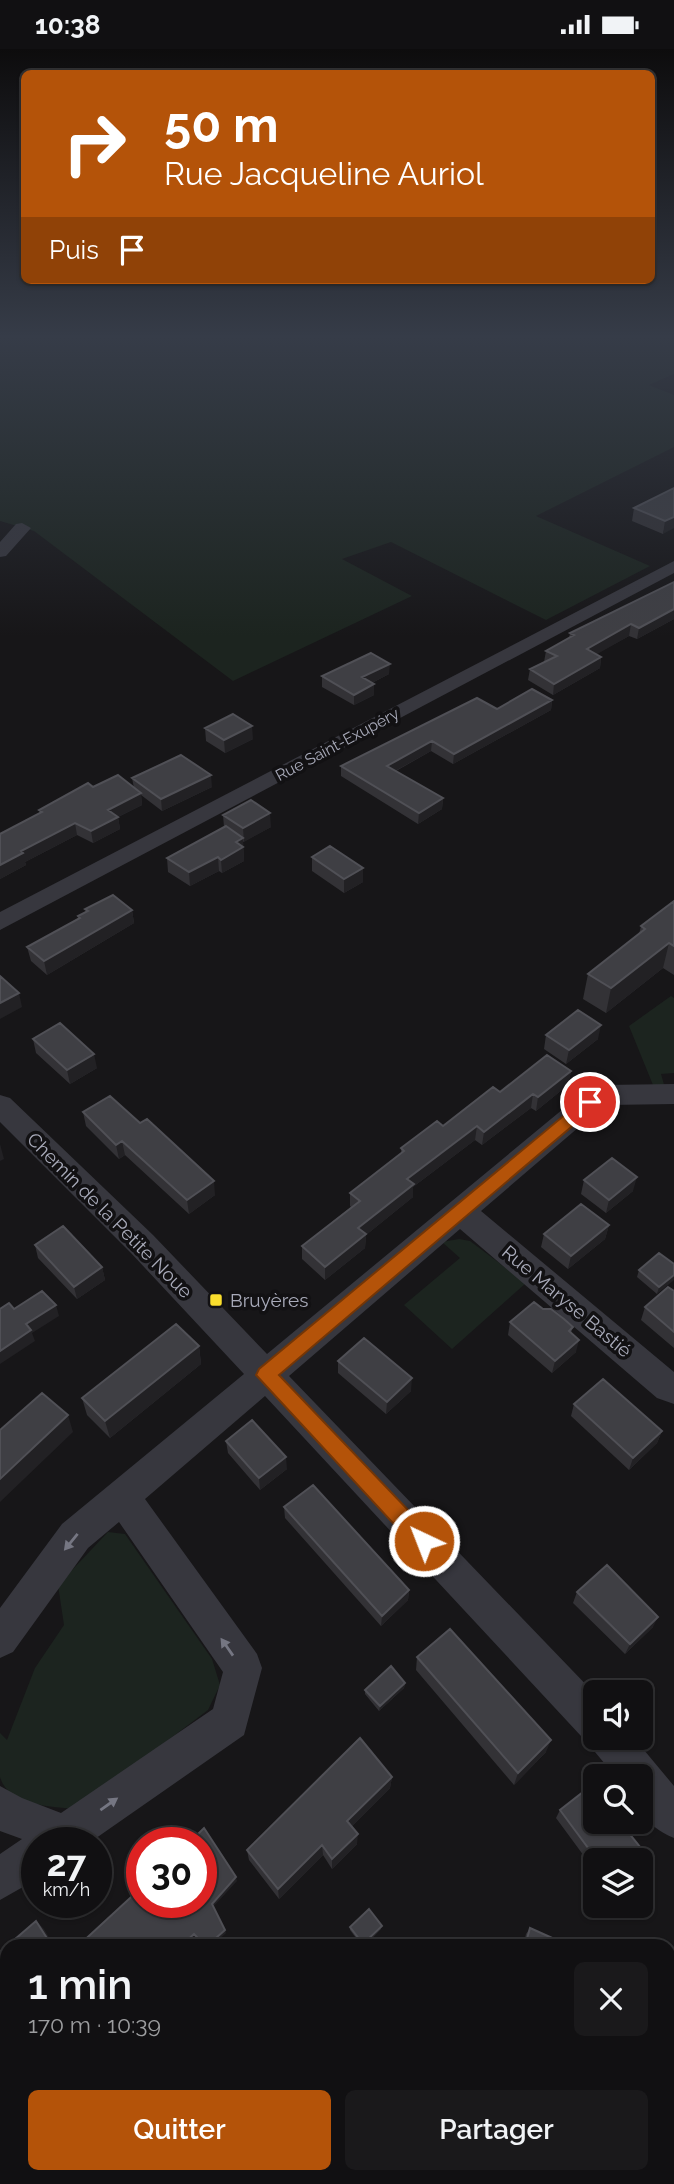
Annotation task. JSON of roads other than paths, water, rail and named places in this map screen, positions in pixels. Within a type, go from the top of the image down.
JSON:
[{"type":"street","points":[[0,552],[22,528]]},
{"type":"street","name":"Rue Saint-Exupéry","points":[[0,922],[674,566]]},
{"type":"street","points":[[0,1639],[75,1536],[590,1102],[605,1095],[674,1094]]},
{"type":"street","name":"Chemin de la Petite Noue","points":[[0,1105],[142,1244],[583,1708]]},
{"type":"street","name":"Rue Maryse Bastié","points":[[460,1211],[668,1388],[674,1389]]},
{"type":"street","points":[[76,1827],[230,1721],[243,1668],[122,1497]]},
{"type":"street","points":[[619,1750],[630,1764]]},
{"type":"street","points":[[653,1792],[674,1817]]},
{"type":"street","points":[[0,1806],[27,1827]]},
{"type":"street","points":[[0,1879],[21,1865]]},
{"type":"place","name":"Bruyères","points":[[216,1300]]}]
